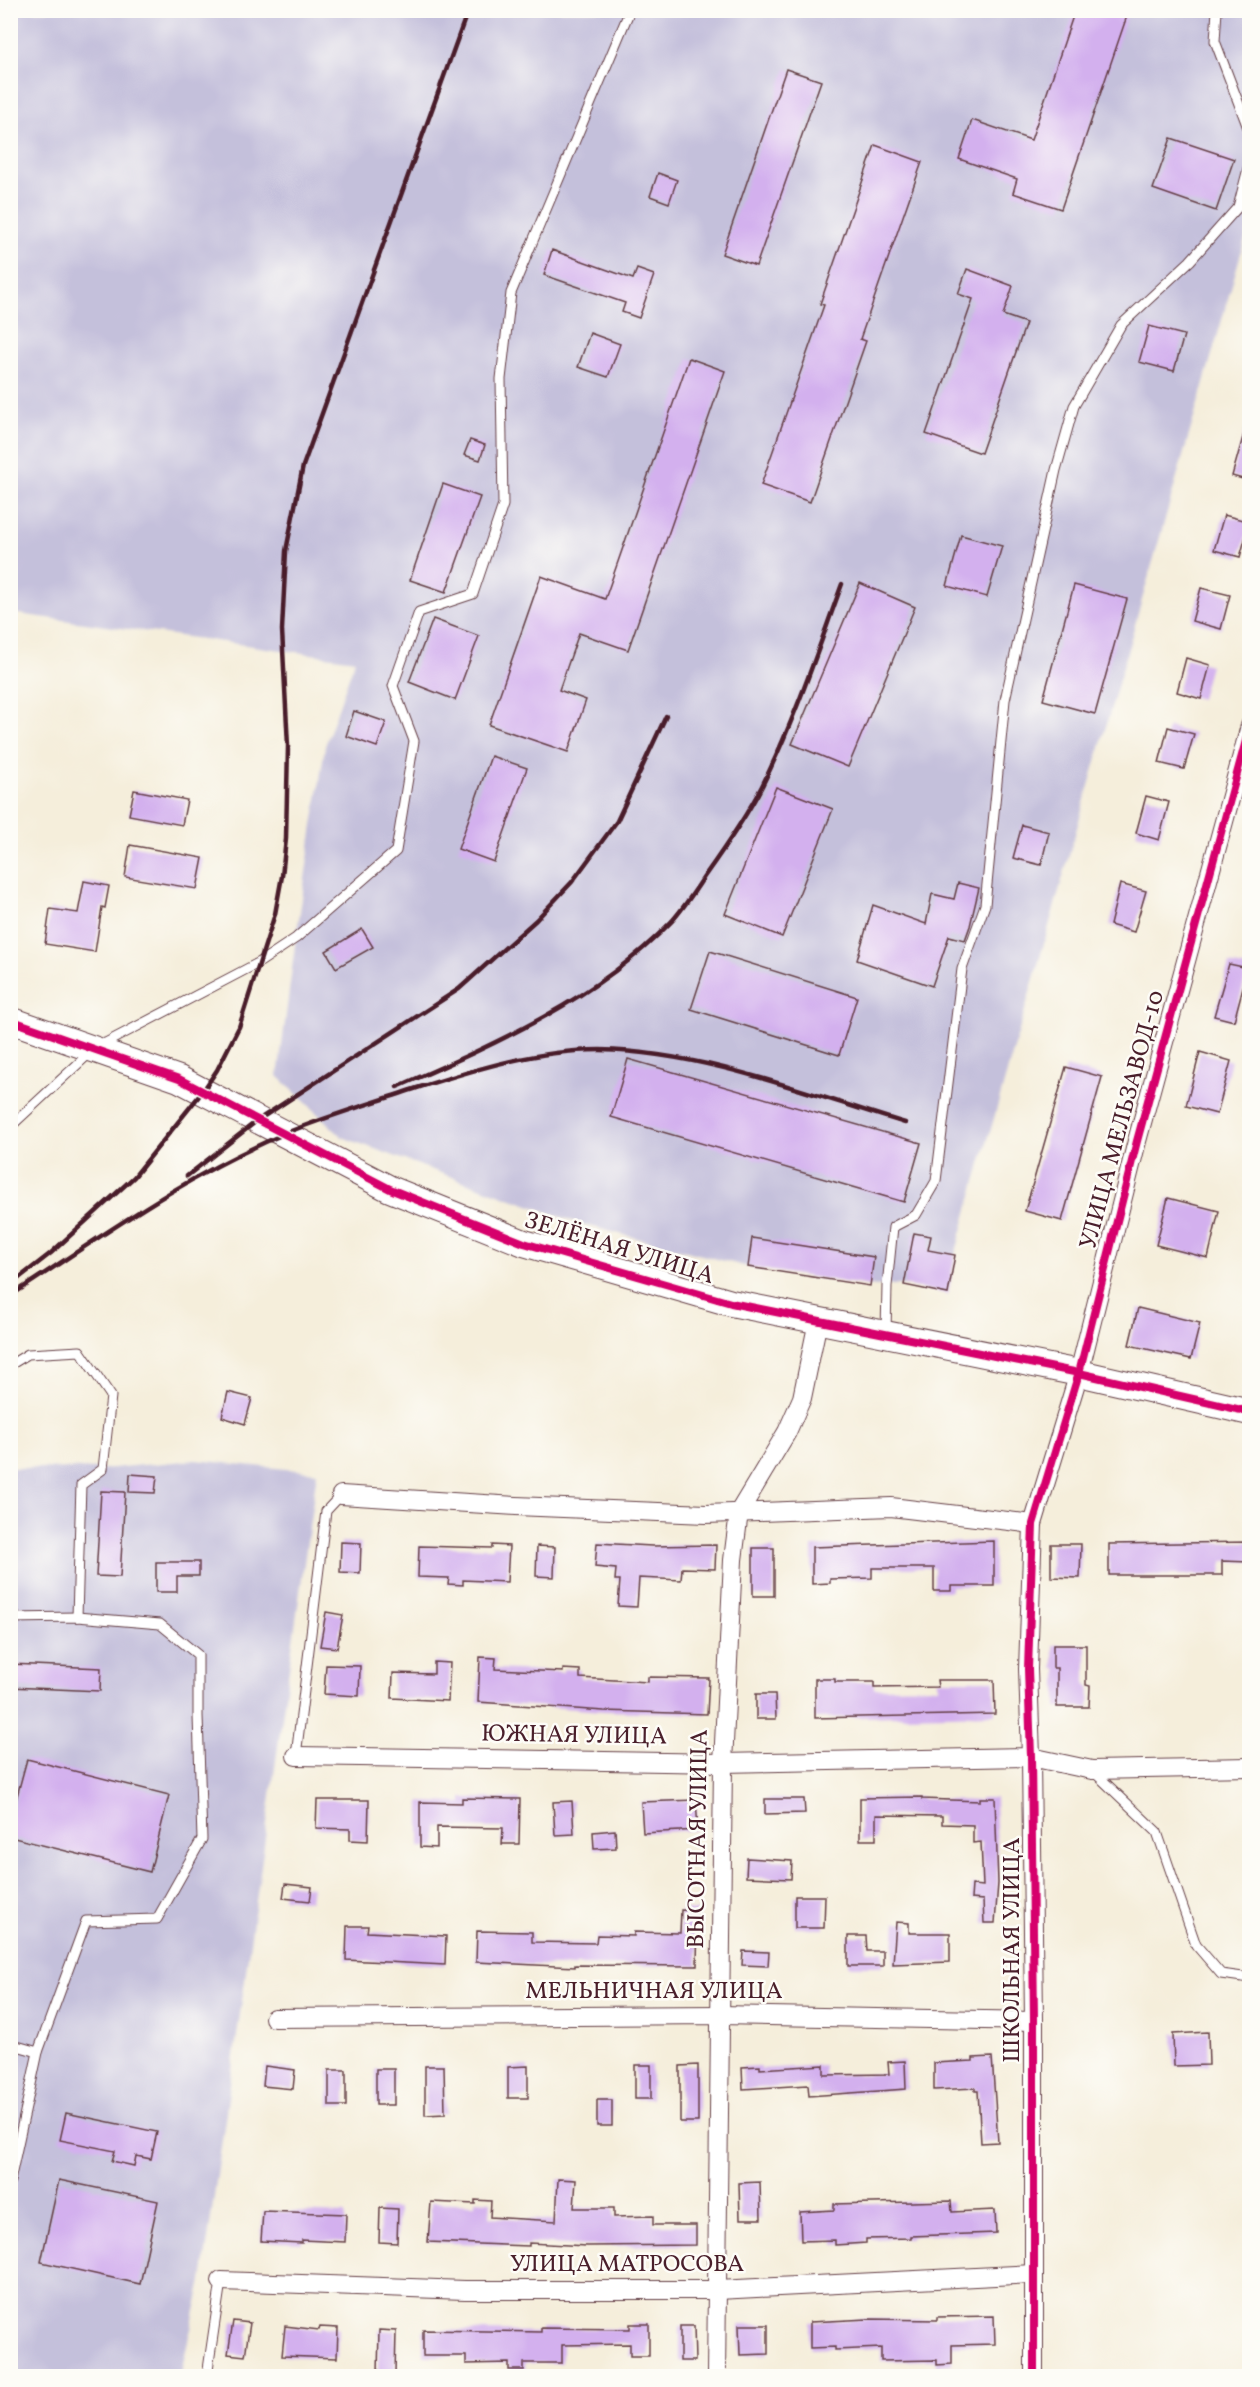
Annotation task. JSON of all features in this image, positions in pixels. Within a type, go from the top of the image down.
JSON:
[{"type":"street","name":"УЛИЦА МЕЛЬЗАВОД-10","points":[[1033,1524],[1079,1373],[1137,1141],[1250,726]]},
{"type":"street","name":"ЗЕЛЁНАЯ УЛИЦА","points":[[10,1020],[179,1079],[390,1189],[524,1243],[731,1304],[1079,1373],[1250,1412]]},
{"type":"street","name":"ВЫСОТНАЯ УЛИЦА","points":[[716,2376],[723,1763],[733,1560],[739,1512],[787,1432],[802,1398],[818,1321]]},
{"type":"street","points":[[341,1495],[516,1506],[706,1514],[891,1507],[1033,1524]]},
{"type":"street","name":"ШКОЛЬНАЯ УЛИЦА","points":[[1033,1524],[1028,1669],[1034,2020],[1034,2376]]},
{"type":"street","name":"ЮЖНАЯ УЛИЦА","points":[[296,1756],[723,1763],[1031,1757],[1092,1770],[1250,1767]]},
{"type":"street","name":"МЕЛЬНИЧНАЯ УЛИЦА","points":[[274,2018],[720,2015],[1034,2020]]},
{"type":"street","name":"УЛИЦА МАТРОСОВА","points":[[221,2281],[465,2290],[718,2290],[1033,2274]]},
{"type":"lane","points":[[10,1127],[94,1049],[260,962],[296,938],[396,851],[414,741],[393,686],[419,612],[474,594],[503,505],[501,379],[511,293],[630,10]]},
{"type":"lane","points":[[1217,10],[1215,41],[1250,133]]},
{"type":"lane","points":[[886,1334],[887,1286],[893,1227],[916,1215],[936,1181],[962,969],[985,905],[1005,700],[1056,470],[1074,406],[1120,325],[1190,261],[1238,207],[1250,161]]},
{"type":"lane","points":[[10,1365],[28,1354],[80,1351],[111,1396],[103,1469],[81,1485],[77,1617]]},
{"type":"lane","points":[[296,1756],[326,1511],[341,1495]]},
{"type":"lane","points":[[10,1618],[77,1617],[160,1624],[198,1655],[202,1839],[157,1919],[86,1921],[38,2052],[10,2181]]},
{"type":"lane","points":[[1092,1770],[1157,1832],[1197,1945],[1221,1974],[1250,1977]]},
{"type":"lane","points":[[10,2044],[38,2052]]},
{"type":"lane","points":[[207,2376],[221,2281]]},
{"type":"shaded area","points":[[11,11],[1249,11],[1249,225],[955,1255],[948,1294],[904,1285],[870,1286],[748,1267],[578,1223],[342,1137],[278,1076],[325,746],[355,660],[11,613]]},
{"type":"shaded area","points":[[195,1460],[317,1472],[202,2281],[180,2376],[11,2376],[11,1468],[103,1469]]},
{"type":"building","points":[[1075,10],[1129,10],[1061,209],[1013,193],[1017,179],[959,159],[972,120],[1031,140]]},
{"type":"building","points":[[786,69],[821,81],[756,266],[722,254]]},
{"type":"building","points":[[1171,138],[1234,159],[1216,211],[1153,189]]},
{"type":"building","points":[[875,145],[922,162],[860,339],[866,341],[810,502],[761,485],[824,305],[820,304]]},
{"type":"building","points":[[658,173],[677,180],[669,203],[650,196]]},
{"type":"building","points":[[552,250],[633,279],[637,269],[654,275],[639,318],[622,312],[625,303],[544,275]]},
{"type":"building","points":[[967,269],[1013,286],[1003,315],[1026,323],[981,453],[926,434],[973,299],[958,294]]},
{"type":"building","points":[[1149,326],[1184,335],[1174,371],[1139,362]]},
{"type":"building","points":[[590,333],[620,344],[608,377],[578,367]]},
{"type":"building","points":[[689,358],[725,371],[628,650],[579,633],[559,690],[586,700],[568,752],[489,725],[541,576],[605,599]]},
{"type":"building","points":[[1245,430],[1250,430],[1250,481],[1232,476]]},
{"type":"building","points":[[470,440],[485,445],[480,460],[464,455]]},
{"type":"building","points":[[443,484],[480,497],[446,592],[410,580]]},
{"type":"building","points":[[1224,515],[1250,522],[1240,557],[1214,550]]},
{"type":"building","points":[[961,535],[1002,546],[987,597],[947,586]]},
{"type":"building","points":[[860,583],[915,607],[848,767],[792,744]]},
{"type":"building","points":[[1074,585],[1127,599],[1095,714],[1043,700]]},
{"type":"building","points":[[1201,588],[1230,595],[1221,629],[1192,621]]},
{"type":"building","points":[[433,619],[479,636],[455,700],[409,682]]},
{"type":"building","points":[[1186,658],[1210,665],[1201,699],[1177,692]]},
{"type":"building","points":[[354,711],[386,722],[377,747],[346,736]]},
{"type":"building","points":[[1168,727],[1194,734],[1184,769],[1159,763]]},
{"type":"building","points":[[491,756],[527,768],[494,862],[458,849]]},
{"type":"building","points":[[776,787],[833,809],[782,937],[725,914]]},
{"type":"building","points":[[134,790],[187,800],[182,825],[129,815]]},
{"type":"building","points":[[1146,796],[1169,802],[1159,840],[1136,833]]},
{"type":"building","points":[[1022,825],[1049,832],[1041,865],[1013,858]]},
{"type":"building","points":[[130,845],[203,858],[197,889],[125,877]]},
{"type":"building","points":[[84,881],[109,886],[105,908],[102,907],[95,952],[45,944],[50,909],[78,913]]},
{"type":"building","points":[[958,883],[979,888],[970,926],[965,940],[949,936],[932,986],[857,960],[873,905],[926,924],[932,894],[954,899]]},
{"type":"building","points":[[1120,884],[1146,891],[1134,932],[1110,925]]},
{"type":"building","points":[[362,929],[373,947],[336,968],[326,951]]},
{"type":"building","points":[[710,951],[857,997],[839,1055],[691,1009]]},
{"type":"building","points":[[1229,964],[1248,968],[1234,1021],[1214,1016]]},
{"type":"building","points":[[1200,1052],[1231,1061],[1217,1114],[1186,1106]]},
{"type":"building","points":[[628,1059],[921,1143],[904,1202],[611,1117]]},
{"type":"building","points":[[1066,1067],[1102,1077],[1062,1221],[1025,1211]]},
{"type":"building","points":[[1168,1198],[1219,1211],[1208,1258],[1156,1245]]},
{"type":"building","points":[[914,1233],[931,1236],[928,1250],[955,1255],[948,1294],[904,1285]]},
{"type":"building","points":[[752,1238],[874,1257],[870,1286],[748,1267]]},
{"type":"building","points":[[1138,1308],[1200,1323],[1191,1359],[1129,1345]]},
{"type":"building","points":[[228,1392],[252,1398],[245,1424],[222,1417]]},
{"type":"building","points":[[130,1474],[157,1476],[155,1493],[129,1492]]},
{"type":"building","points":[[101,1491],[125,1492],[120,1577],[96,1576]]},
{"type":"building","points":[[994,1541],[994,1586],[951,1586],[951,1591],[934,1591],[934,1568],[872,1568],[872,1578],[830,1579],[830,1583],[812,1584],[812,1547]]},
{"type":"building","points":[[341,1542],[361,1543],[360,1573],[340,1572]]},
{"type":"building","points":[[1250,1542],[1250,1562],[1222,1561],[1222,1575],[1109,1575],[1109,1544]]},
{"type":"building","points":[[597,1543],[652,1546],[716,1545],[715,1569],[682,1568],[681,1580],[639,1578],[637,1607],[618,1606],[620,1580],[615,1580],[616,1569],[595,1567]]},
{"type":"building","points":[[1051,1544],[1081,1544],[1080,1578],[1051,1577]]},
{"type":"building","points":[[492,1545],[509,1546],[507,1582],[463,1580],[463,1585],[448,1584],[449,1578],[418,1577],[419,1546],[492,1548]]},
{"type":"building","points":[[537,1546],[555,1547],[554,1577],[536,1576]]},
{"type":"building","points":[[753,1548],[774,1548],[774,1596],[753,1596]]},
{"type":"building","points":[[156,1562],[199,1562],[199,1576],[177,1576],[177,1592],[156,1592]]},
{"type":"building","points":[[326,1612],[343,1615],[337,1648],[320,1646]]},
{"type":"building","points":[[1053,1645],[1086,1645],[1086,1685],[1090,1686],[1089,1707],[1057,1707],[1057,1668],[1053,1668]]},
{"type":"building","points":[[480,1657],[496,1658],[495,1669],[563,1672],[563,1669],[580,1670],[580,1678],[648,1682],[648,1677],[709,1678],[707,1714],[604,1711],[478,1702]]},
{"type":"building","points":[[434,1662],[450,1663],[448,1701],[392,1698],[393,1673],[434,1674]]},
{"type":"building","points":[[10,1664],[101,1668],[100,1691],[10,1687]]},
{"type":"building","points":[[326,1665],[360,1666],[359,1696],[324,1694]]},
{"type":"building","points":[[815,1679],[835,1679],[835,1682],[874,1682],[874,1688],[938,1687],[937,1680],[994,1680],[995,1714],[815,1718]]},
{"type":"building","points":[[756,1694],[775,1694],[776,1719],[756,1719]]},
{"type":"building","points":[[27,1759],[169,1795],[150,1872],[10,1837],[10,1822]]},
{"type":"building","points":[[922,1797],[922,1799],[980,1801],[980,1798],[995,1798],[998,1883],[995,1923],[984,1923],[983,1900],[971,1899],[972,1885],[983,1886],[981,1842],[973,1843],[973,1825],[942,1824],[942,1816],[876,1815],[876,1840],[860,1840],[860,1798]]},
{"type":"building","points":[[462,1798],[520,1799],[519,1844],[502,1844],[503,1828],[437,1827],[437,1848],[420,1847],[420,1802],[462,1803]]},
{"type":"building","points":[[765,1799],[804,1799],[805,1813],[765,1814]]},
{"type":"building","points":[[317,1800],[369,1800],[368,1841],[350,1840],[350,1829],[316,1828]]},
{"type":"building","points":[[696,1800],[698,1830],[643,1833],[641,1802]]},
{"type":"building","points":[[572,1801],[574,1834],[555,1835],[553,1802]]},
{"type":"building","points":[[615,1830],[616,1848],[594,1849],[593,1832]]},
{"type":"building","points":[[747,1858],[792,1861],[791,1879],[746,1877]]},
{"type":"building","points":[[285,1884],[312,1887],[310,1901],[283,1898]]},
{"type":"building","points":[[795,1896],[825,1896],[824,1928],[795,1928]]},
{"type":"building","points":[[681,1910],[698,1911],[697,1966],[575,1965],[575,1967],[476,1962],[477,1931],[532,1932],[532,1942],[596,1943],[597,1935],[634,1936],[634,1932],[680,1933]]},
{"type":"building","points":[[896,1922],[909,1923],[909,1933],[950,1933],[950,1962],[893,1964]]},
{"type":"building","points":[[347,1926],[368,1926],[367,1932],[446,1936],[445,1965],[346,1960]]},
{"type":"building","points":[[848,1936],[866,1936],[867,1951],[883,1951],[883,1966],[848,1966]]},
{"type":"building","points":[[743,1951],[769,1952],[768,1966],[742,1965]]},
{"type":"building","points":[[1208,2032],[1209,2065],[1174,2066],[1173,2034]]},
{"type":"building","points":[[992,2057],[998,2142],[981,2143],[978,2091],[975,2091],[975,2088],[934,2090],[934,2063],[973,2061],[973,2058]]},
{"type":"building","points":[[905,2061],[906,2089],[809,2096],[808,2085],[743,2089],[742,2067],[760,2066],[760,2069],[824,2065],[824,2075],[889,2074],[888,2062]]},
{"type":"building","points":[[635,2065],[651,2065],[651,2099],[635,2099]]},
{"type":"building","points":[[698,2065],[698,2122],[680,2122],[680,2066]]},
{"type":"building","points":[[265,2066],[295,2070],[293,2089],[263,2086]]},
{"type":"building","points":[[425,2066],[444,2066],[445,2114],[425,2115]]},
{"type":"building","points":[[528,2066],[528,2098],[508,2098],[508,2067]]},
{"type":"building","points":[[376,2069],[394,2069],[394,2105],[376,2105]]},
{"type":"building","points":[[329,2070],[346,2070],[346,2106],[329,2106]]},
{"type":"building","points":[[597,2100],[612,2100],[612,2126],[597,2126]]},
{"type":"building","points":[[66,2113],[157,2132],[151,2159],[136,2156],[134,2166],[112,2161],[115,2151],[60,2140]]},
{"type":"building","points":[[558,2179],[576,2180],[574,2208],[614,2208],[614,2217],[653,2216],[653,2225],[696,2225],[696,2245],[587,2246],[529,2243],[529,2246],[428,2242],[431,2202],[475,2204],[475,2200],[491,2201],[490,2217],[556,2221]]},
{"type":"building","points":[[59,2180],[158,2201],[140,2284],[41,2262]]},
{"type":"building","points":[[760,2182],[761,2219],[740,2219],[739,2183]]},
{"type":"building","points":[[951,2201],[952,2212],[995,2210],[996,2233],[866,2239],[866,2243],[835,2245],[835,2240],[801,2241],[800,2212],[834,2210],[834,2204]]},
{"type":"building","points":[[380,2208],[398,2209],[397,2243],[379,2242]]},
{"type":"building","points":[[263,2211],[346,2214],[345,2242],[261,2241]]},
{"type":"building","points":[[994,2316],[995,2344],[952,2345],[952,2364],[937,2365],[937,2360],[881,2361],[881,2348],[835,2350],[835,2347],[810,2348],[810,2322],[868,2319],[937,2320],[937,2317]]},
{"type":"building","points":[[233,2321],[250,2323],[245,2356],[228,2354]]},
{"type":"building","points":[[630,2324],[649,2324],[649,2356],[630,2356],[630,2344],[562,2345],[562,2363],[524,2363],[524,2370],[509,2370],[509,2363],[466,2364],[466,2356],[423,2356],[423,2330],[541,2332],[541,2328],[630,2329]]},
{"type":"building","points":[[739,2325],[768,2325],[768,2354],[740,2355]]},
{"type":"building","points":[[285,2326],[319,2330],[320,2327],[338,2328],[337,2358],[282,2356]]},
{"type":"building","points":[[680,2326],[694,2326],[695,2361],[680,2361]]},
{"type":"building","points":[[379,2330],[396,2331],[395,2374],[378,2373]]},
{"type":"railway","points":[[10,1285],[51,1253],[134,1177],[203,1091],[217,1070],[239,1027],[275,914],[282,876],[286,839],[288,746],[282,630],[286,551],[303,466],[468,10]]},
{"type":"railway","points":[[397,1087],[543,1018],[610,975],[642,950],[671,922],[728,842],[762,786],[795,712],[842,584]]},
{"type":"railway","points":[[187,1176],[258,1120],[459,989],[536,920],[572,882],[617,821],[666,716]]},
{"type":"railway","points":[[10,1296],[178,1188],[248,1150],[300,1127],[350,1110],[462,1074],[530,1057],[600,1050],[639,1052],[678,1058],[754,1076],[905,1123]]},
{"type":"cycle path","points":[[1034,2376],[1034,2021],[1028,1669],[1033,1524],[1079,1373],[1137,1141],[1250,726]]},
{"type":"cycle path","points":[[10,1020],[179,1079],[390,1189],[524,1243],[731,1303],[1079,1373],[1250,1412]]}]
